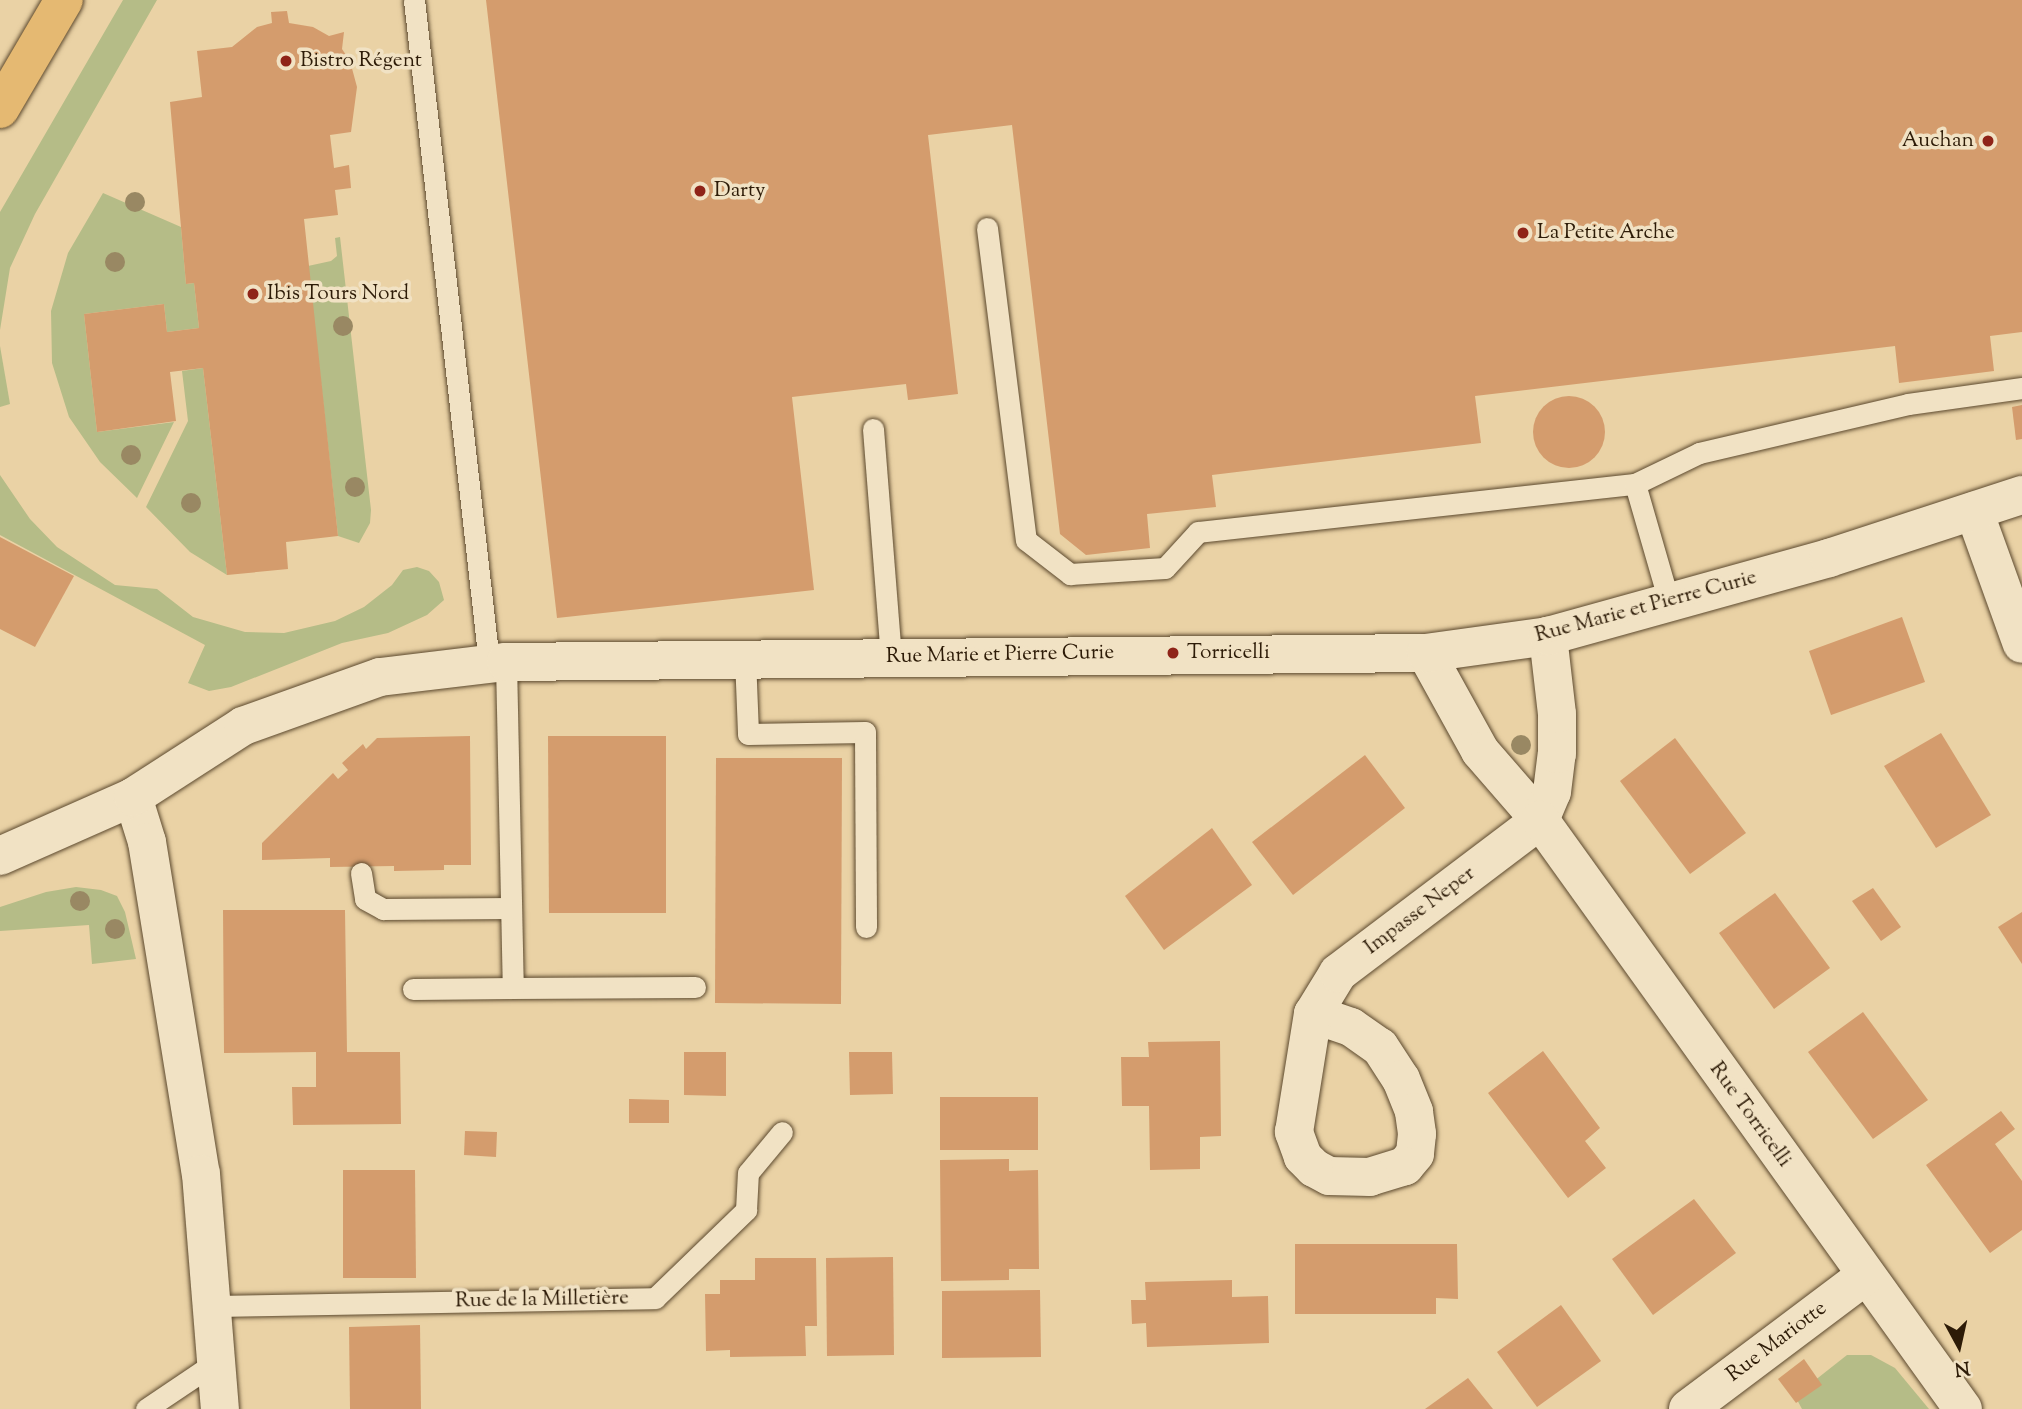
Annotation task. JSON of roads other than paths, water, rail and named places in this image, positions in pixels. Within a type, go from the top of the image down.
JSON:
[{"type":"main road","points":[[0,109],[64,0]]},
{"type":"street","name":"Rue Marie et Pierre Curie","points":[[0,856],[133,797],[243,726],[380,677],[498,662],[891,656],[1426,653],[1548,636],[1829,558],[2022,495]]},
{"type":"street","points":[[1974,510],[2022,644]]},
{"type":"street","points":[[1540,820],[1552,792],[1557,754],[1557,714],[1548,636]]},
{"type":"street","name":"Rue Torricelli","points":[[1426,653],[1480,751],[1540,820],[1963,1409]]},
{"type":"street","points":[[133,797],[147,842],[201,1174],[220,1409]]},
{"type":"street","name":"Impasse Neper","points":[[1313,1014],[1338,973],[1540,820]]},
{"type":"street","name":"Rue Mariotte","points":[[1688,1409],[1865,1276]]},
{"type":"lane","points":[[414,0],[498,662],[513,988]]},
{"type":"lane","points":[[987,228],[1026,540],[1070,574],[1165,568],[1198,532],[1635,484],[1699,453],[1908,404],[2022,388]]},
{"type":"lane","points":[[873,429],[891,656]]},
{"type":"lane","points":[[1635,484],[1669,602]]},
{"type":"lane","points":[[745,658],[748,734],[865,733],[866,927]]},
{"type":"lane","points":[[360,873],[365,899],[383,909],[511,908]]},
{"type":"lane","points":[[413,989],[695,987]]},
{"type":"lane","name":"Rue de la Milletière","points":[[212,1306],[655,1298],[746,1210],[748,1173],[782,1132]]},
{"type":"lane","points":[[146,1409],[216,1362]]},
{"type":"place","name":"Bistro Régent","points":[[286,61]]},
{"type":"place","name":"Auchan","points":[[1988,141]]},
{"type":"place","name":"Darty","points":[[700,191]]},
{"type":"place","name":"La Petite Arche","points":[[1523,233]]},
{"type":"place","name":"Ibis Tours Nord","points":[[253,294]]},
{"type":"place","name":"Torricelli","points":[[1173,653]]}]
